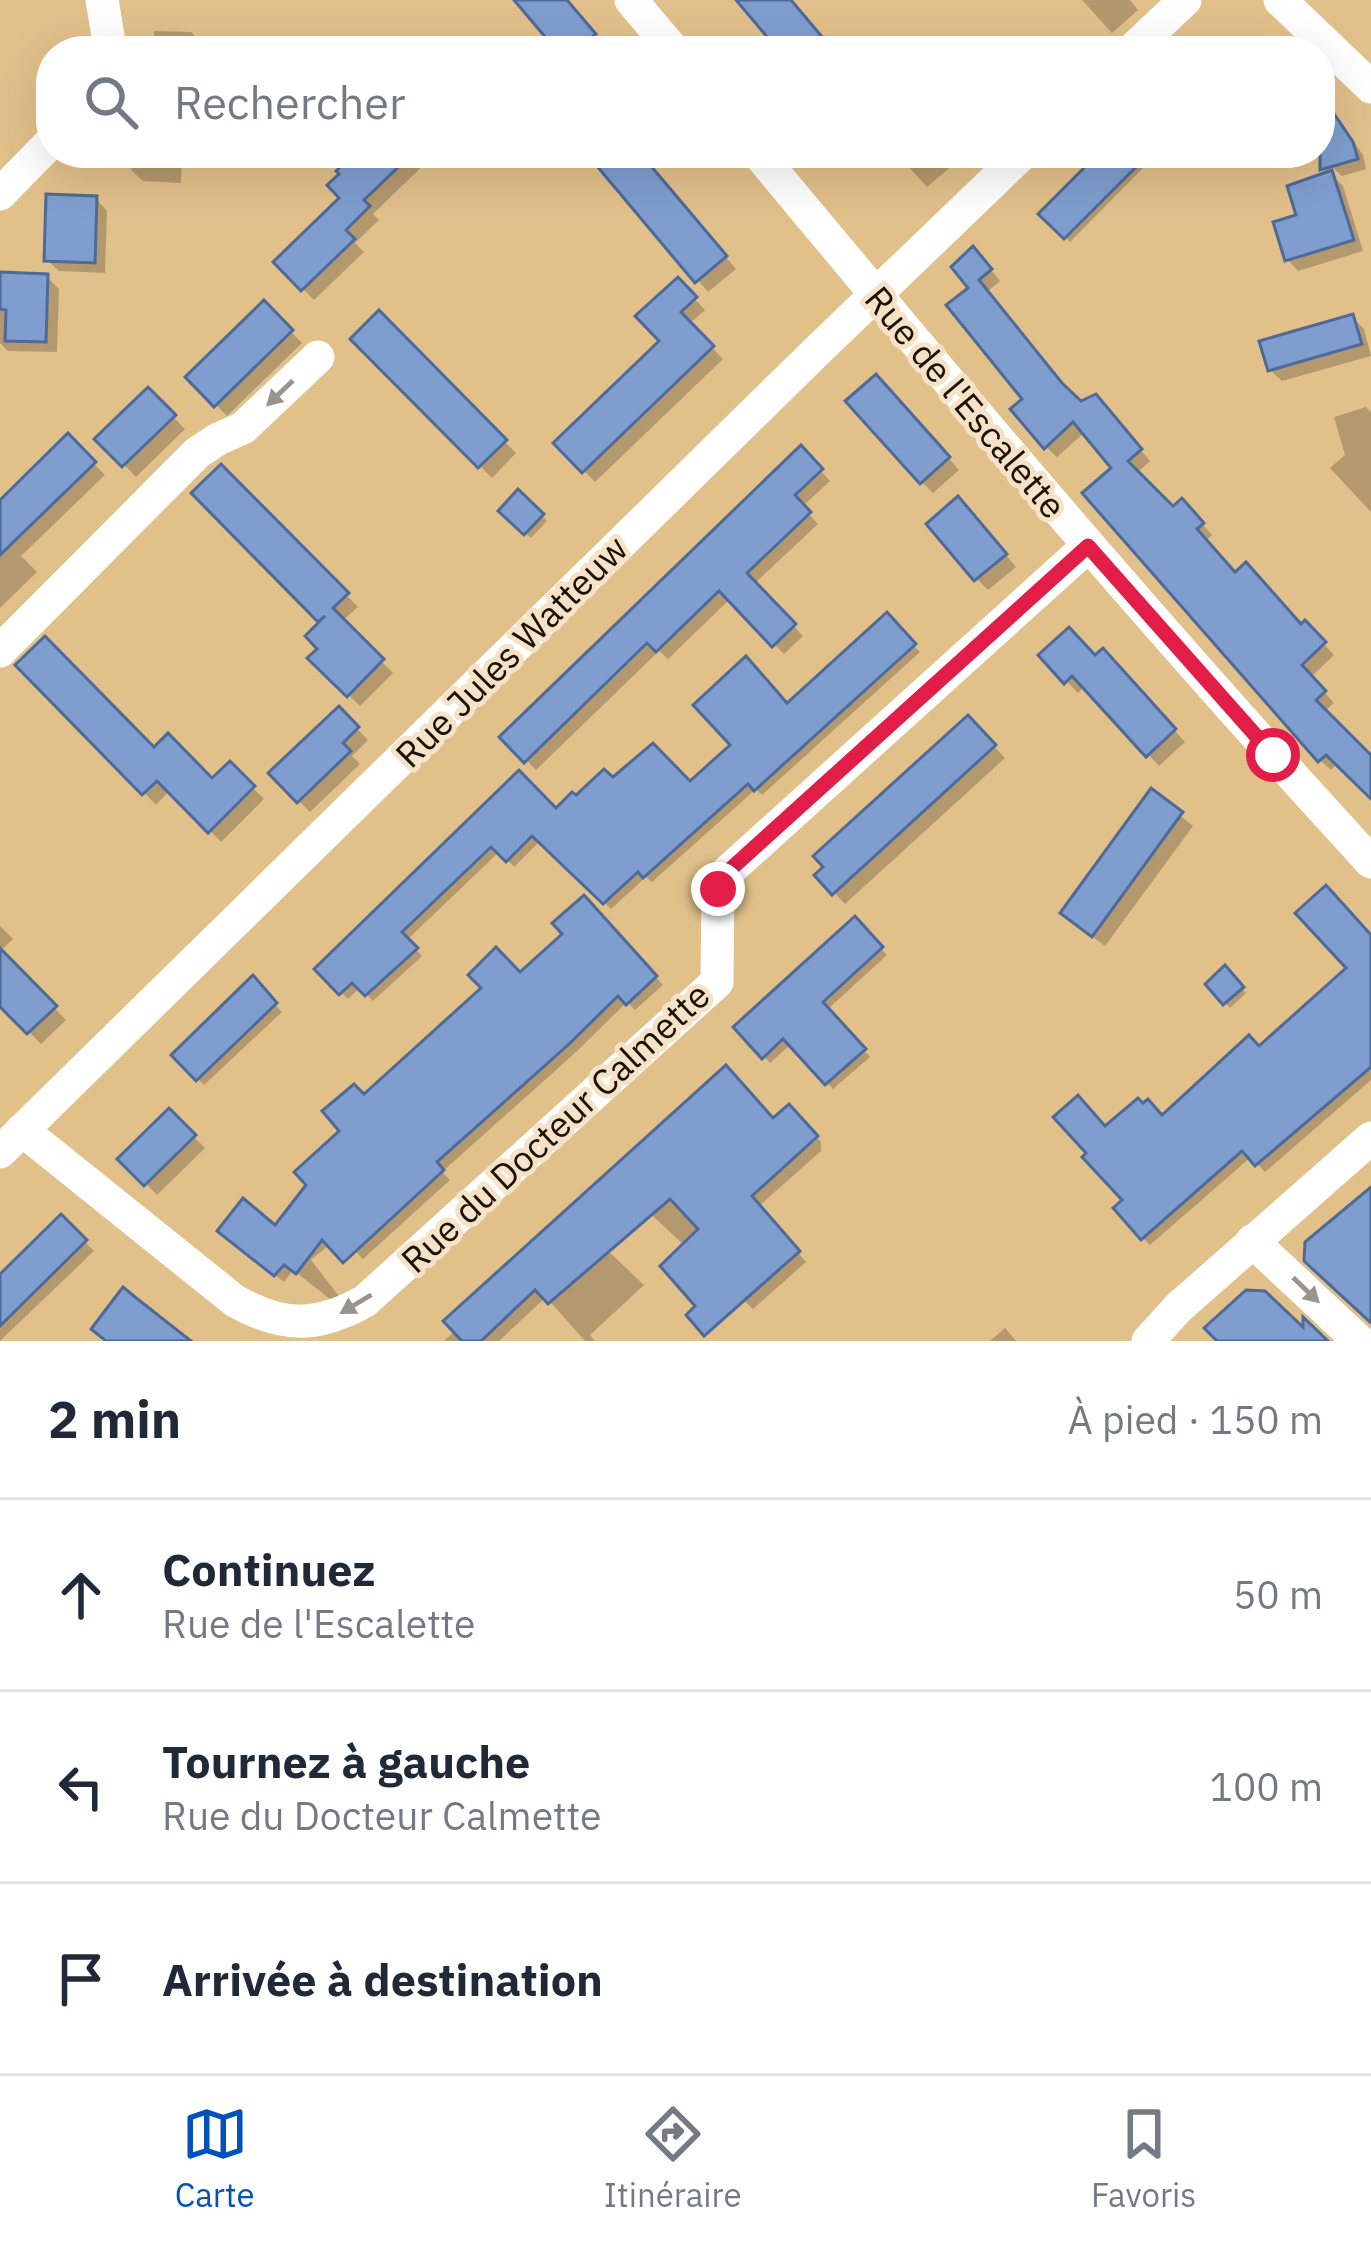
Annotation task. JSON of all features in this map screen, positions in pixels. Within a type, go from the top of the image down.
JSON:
[{"type":"street","points":[[102,0],[108,36]]},
{"type":"street","points":[[632,0],[662,36]]},
{"type":"street","points":[[1147,36],[1185,0]]},
{"type":"street","points":[[1280,0],[1318,36]]},
{"type":"street","points":[[1335,53],[1371,87]]},
{"type":"street","points":[[0,194],[36,157]]},
{"type":"street","name":"Rue de l'Escalette","points":[[770,168],[1088,546],[1371,862]]},
{"type":"street","name":"Rue Jules Watteuw","points":[[11,1141],[1007,168]]},
{"type":"street","points":[[0,652],[197,453],[243,428],[318,357]]},
{"type":"street","name":"Rue du Docteur Calmette","points":[[11,1141],[235,1301],[278,1321],[307,1332],[365,1301],[717,982],[718,889],[724,875],[1088,546]]},
{"type":"street","points":[[1148,1341],[1178,1308],[1371,1138]]},
{"type":"street","points":[[1252,1241],[1359,1341]]},
{"type":"building","points":[[514,0],[567,0],[596,34],[594,36],[544,36]]},
{"type":"building","points":[[736,0],[791,0],[821,36],[766,36]]},
{"type":"building","points":[[1335,115],[1353,142],[1358,159],[1335,166]]},
{"type":"building","points":[[397,168],[364,200],[370,206],[346,230],[355,239],[301,291],[273,262],[339,198],[327,185],[339,174],[336,171]]},
{"type":"building","points":[[599,168],[653,168],[727,256],[695,283]]},
{"type":"building","points":[[1084,168],[1135,168],[1064,239],[1038,214]]},
{"type":"building","points":[[1332,170],[1354,240],[1285,261],[1273,222],[1296,215],[1287,186]]},
{"type":"building","points":[[46,194],[97,196],[95,263],[44,261]]},
{"type":"building","points":[[973,246],[992,269],[979,280],[1062,383],[1081,401],[1096,394],[1142,449],[1128,461],[1173,506],[1182,498],[1204,523],[1197,529],[1235,572],[1246,562],[1301,624],[1305,620],[1326,642],[1302,665],[1326,691],[1316,700],[1371,755],[1371,799],[1326,755],[1318,762],[1082,493],[1111,468],[1073,422],[1044,449],[1010,409],[1022,399],[946,305],[968,288],[951,267]]},
{"type":"building","points":[[0,272],[48,274],[46,342],[5,341]]},
{"type":"building","points":[[678,277],[697,297],[681,312],[714,346],[582,473],[553,443],[659,341],[635,316]]},
{"type":"building","points":[[264,300],[293,330],[214,407],[185,377]]},
{"type":"building","points":[[379,310],[507,440],[478,468],[350,339]]},
{"type":"building","points":[[1353,314],[1362,344],[1268,371],[1259,341]]},
{"type":"building","points":[[876,374],[950,457],[920,484],[845,401]]},
{"type":"building","points":[[148,387],[176,415],[122,467],[94,439]]},
{"type":"building","points":[[68,433],[96,462],[0,555],[0,500]]},
{"type":"building","points":[[801,445],[823,469],[795,495],[811,512],[747,573],[796,624],[772,647],[719,591],[656,652],[647,643],[524,763],[499,737]]},
{"type":"building","points":[[221,464],[349,593],[333,608],[384,659],[347,697],[307,658],[317,649],[305,636],[325,616],[318,622],[191,493]]},
{"type":"building","points":[[518,489],[544,514],[524,535],[498,511]]},
{"type":"building","points":[[958,496],[1007,554],[974,581],[926,524]]},
{"type":"building","points":[[887,612],[916,644],[754,791],[748,784],[643,878],[638,872],[603,904],[532,836],[506,862],[491,847],[402,932],[418,948],[365,996],[352,983],[339,995],[314,969],[519,770],[556,808],[604,769],[613,777],[653,743],[690,781],[730,745],[693,705],[746,656],[787,703]]},
{"type":"building","points":[[1069,627],[1095,655],[1103,648],[1176,729],[1146,757],[1072,676],[1064,684],[1038,655]]},
{"type":"building","points":[[45,636],[154,747],[168,733],[212,778],[230,761],[255,786],[208,833],[157,781],[142,795],[15,665]]},
{"type":"building","points":[[339,706],[359,727],[343,743],[351,751],[297,803],[268,773]]},
{"type":"building","points":[[968,715],[996,745],[832,895],[814,875],[823,867],[813,856]]},
{"type":"building","points":[[1151,788],[1183,812],[1092,937],[1060,913]]},
{"type":"building","points":[[1326,885],[1371,935],[1371,1067],[1255,1166],[1242,1151],[1141,1240],[1113,1208],[1122,1200],[1053,1117],[1078,1095],[1105,1126],[1138,1098],[1143,1103],[1148,1099],[1162,1115],[1249,1035],[1259,1046],[1346,968],[1295,913]]},
{"type":"building","points":[[584,895],[657,976],[626,1005],[618,996],[437,1162],[444,1170],[343,1263],[322,1240],[296,1274],[284,1265],[274,1276],[217,1231],[243,1198],[275,1225],[306,1185],[294,1172],[339,1131],[322,1111],[354,1084],[364,1094],[481,988],[468,975],[496,947],[520,972],[562,934],[552,923]]},
{"type":"building","points":[[855,916],[883,947],[823,1002],[866,1049],[825,1085],[783,1039],[762,1059],[733,1027]]},
{"type":"building","points":[[0,948],[57,1006],[27,1034],[0,1007]]},
{"type":"building","points":[[1225,965],[1244,987],[1223,1005],[1205,984]]},
{"type":"building","points":[[253,975],[277,1003],[196,1081],[171,1055]]},
{"type":"building","points":[[726,1065],[773,1118],[789,1104],[818,1136],[752,1196],[800,1251],[704,1336],[686,1315],[695,1306],[660,1266],[698,1229],[670,1199],[548,1304],[535,1290],[481,1341],[462,1341],[443,1321]]},
{"type":"building","points":[[169,1108],[196,1135],[144,1186],[117,1159]]},
{"type":"building","points":[[1371,1187],[1371,1323],[1304,1261],[1305,1242]]},
{"type":"building","points":[[61,1214],[87,1240],[0,1326],[0,1274]]},
{"type":"building","points":[[123,1287],[191,1341],[106,1341],[91,1329]]},
{"type":"building","points":[[1246,1290],[1265,1291],[1303,1327],[1303,1317],[1328,1341],[1217,1341],[1204,1328]]},
{"type":"route","points":[[718,889],[724,875],[1088,546],[1273,755]]}]
